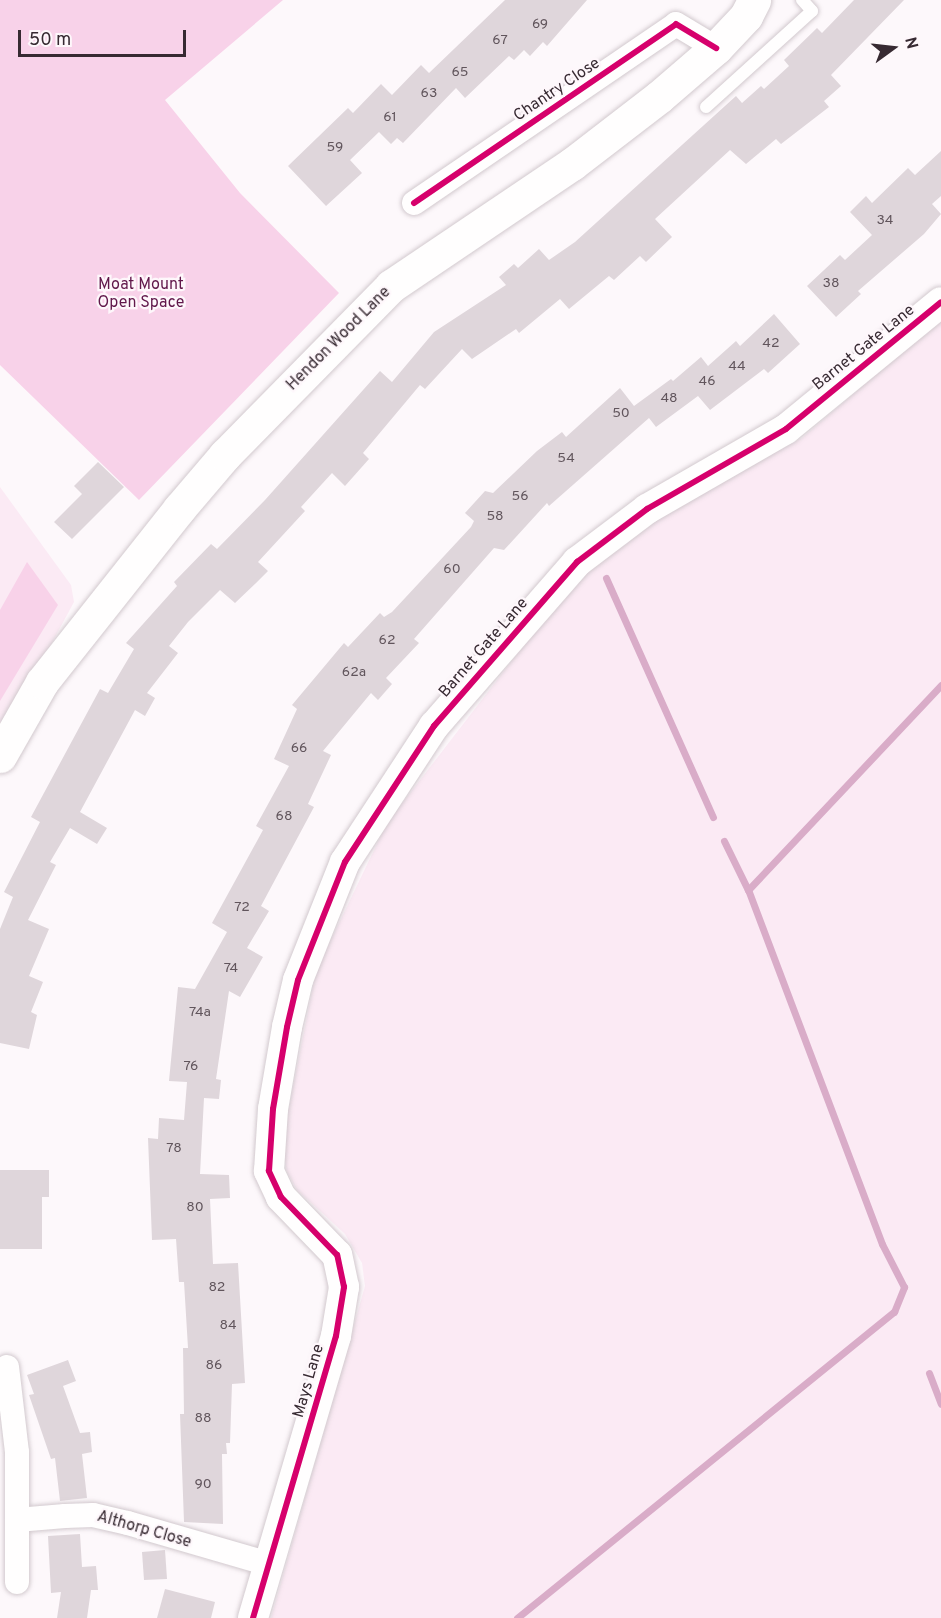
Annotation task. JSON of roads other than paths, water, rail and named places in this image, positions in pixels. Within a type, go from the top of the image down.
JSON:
[{"type":"main road","name":"Hendon Wood Lane","points":[[0,756],[42,682],[179,508],[225,455],[391,286],[572,164],[717,48],[746,16],[754,0]]},
{"type":"street","name":"Chantry Close","points":[[414,203],[676,24],[717,48]]},
{"type":"street","name":"Barnet Gate Lane","points":[[269,1171],[273,1109],[287,1027],[317,928],[345,862],[434,726],[576,562],[647,509],[786,429],[941,302]]},
{"type":"street","name":"Mays Lane","points":[[253,1618],[336,1336],[344,1287],[337,1255],[282,1197],[269,1171]]},
{"type":"street","points":[[7,1367],[17,1452],[17,1582]]},
{"type":"street","name":"Althorp Close","points":[[17,1520],[93,1515],[269,1564]]},
{"type":"lane","points":[[706,107],[812,11],[802,0]]},
{"type":"waterway","points":[[606,578],[713,817]]},
{"type":"waterway","points":[[517,1618],[894,1312],[904,1287],[882,1244],[748,890],[941,685]]},
{"type":"waterway","points":[[724,841],[748,890]]},
{"type":"waterway","points":[[929,1373],[941,1404]]},
{"type":"park label","name":"Moat Mount Open Space","points":[[141,294]]}]
